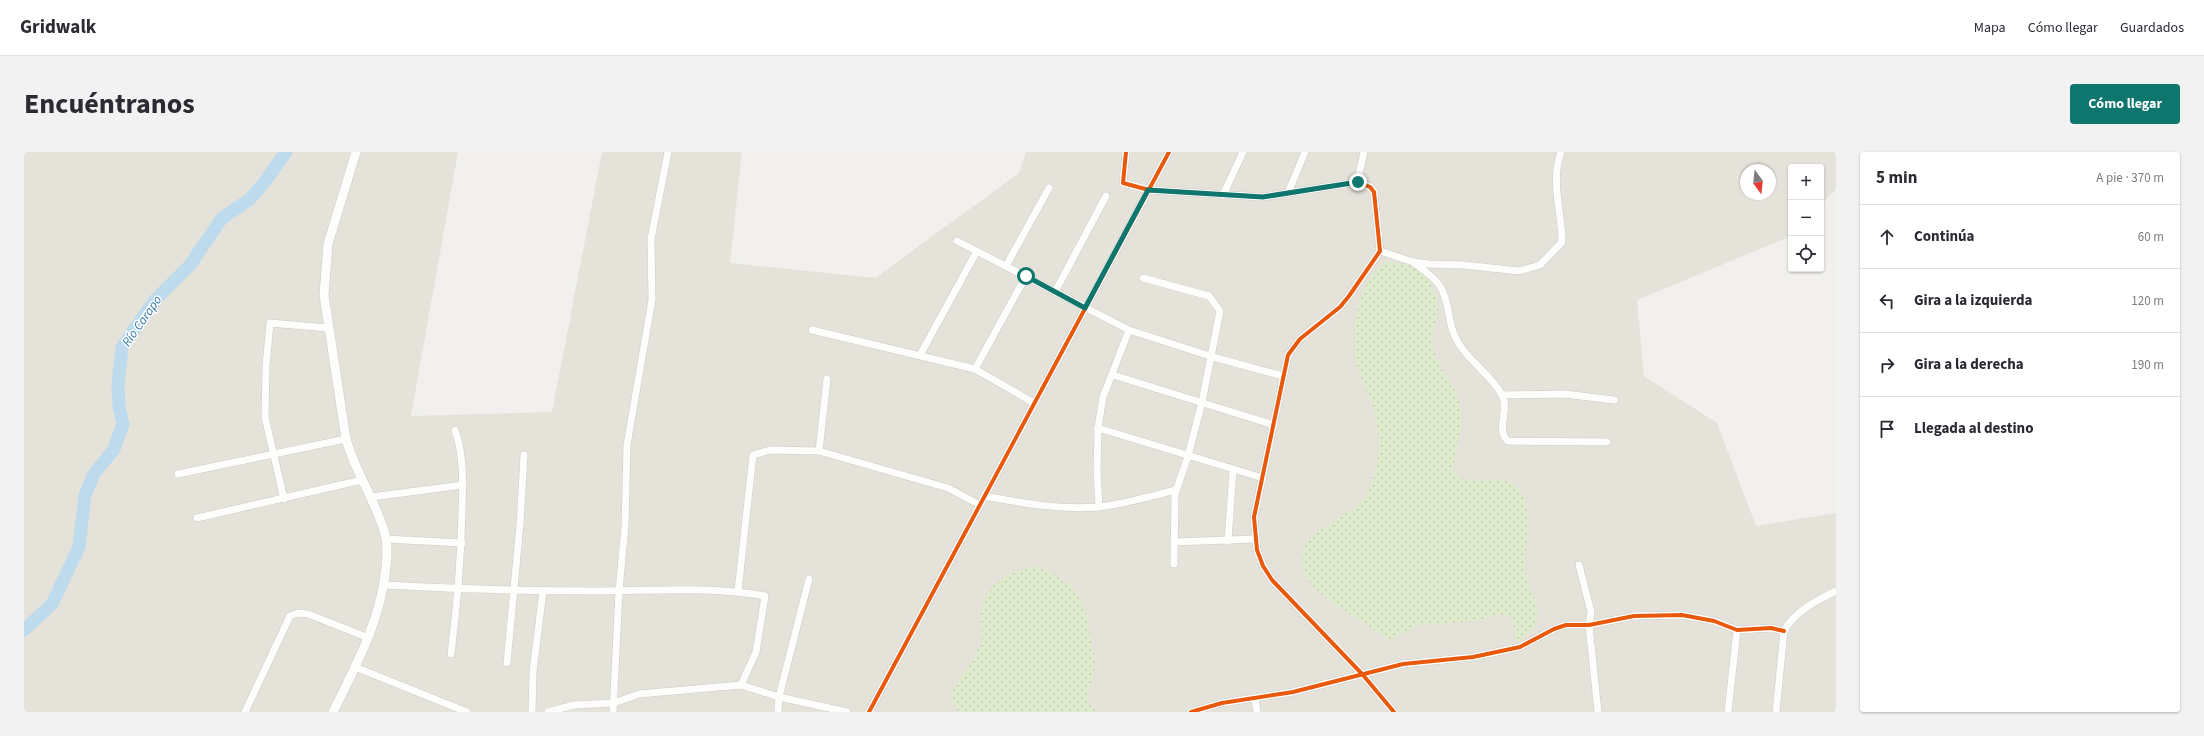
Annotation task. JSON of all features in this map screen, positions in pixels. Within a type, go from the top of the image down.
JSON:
[{"type":"street","points":[[333,712],[369,638],[381,604],[388,552],[386,539],[371,497],[349,453],[328,328],[324,295],[328,244],[356,152]]},
{"type":"street","points":[[613,712],[619,591],[625,526],[627,445],[652,300],[652,239],[668,152]]},
{"type":"street","points":[[1126,152],[1123,183],[1148,190],[1263,197],[1357,183],[1370,187],[1374,192],[1380,251],[1349,296],[1295,345],[1288,355],[1254,517],[1255,539],[1263,566],[1272,580],[1363,675],[1394,712]]},
{"type":"street","points":[[869,712],[1169,152]]},
{"type":"street","points":[[1223,195],[1243,152]]},
{"type":"street","points":[[1288,193],[1306,152]]},
{"type":"street","points":[[1357,183],[1364,152]]},
{"type":"street","points":[[1380,251],[1413,262],[1464,264],[1519,271],[1540,266],[1562,242],[1560,209],[1556,186],[1556,167],[1561,152]]},
{"type":"street","points":[[1006,266],[1049,188]]},
{"type":"street","points":[[1055,292],[1106,196]]},
{"type":"street","points":[[957,241],[1129,330],[1213,357],[1283,376]]},
{"type":"street","points":[[920,355],[977,251]]},
{"type":"street","points":[[1413,262],[1440,286],[1446,303],[1450,329],[1459,344],[1502,395],[1504,414],[1502,433],[1508,441],[1607,442]]},
{"type":"street","points":[[975,369],[1026,276]]},
{"type":"street","points":[[1143,278],[1209,296],[1220,311],[1213,357],[1202,402],[1188,456],[1176,490],[1174,564]]},
{"type":"street","points":[[284,499],[265,417],[266,366],[270,323],[328,328]]},
{"type":"street","points":[[812,330],[975,369],[1034,403]]},
{"type":"street","points":[[1099,506],[1097,472],[1098,428],[1103,396],[1113,375],[1129,330]]},
{"type":"street","points":[[1113,375],[1274,425]]},
{"type":"street","points":[[819,451],[827,379]]},
{"type":"street","points":[[1502,395],[1564,394],[1614,400]]},
{"type":"street","points":[[1098,428],[1263,478]]},
{"type":"street","points":[[451,654],[459,589],[462,543],[463,485],[459,440],[455,430]]},
{"type":"street","points":[[178,474],[346,439]]},
{"type":"street","points":[[738,591],[753,455],[770,450],[819,451],[948,488],[980,505]]},
{"type":"street","points":[[507,663],[524,456]]},
{"type":"street","points":[[1228,541],[1233,470]]},
{"type":"street","points":[[197,518],[362,480]]},
{"type":"street","points":[[371,497],[463,485]]},
{"type":"street","points":[[984,496],[1042,506],[1099,506],[1176,490]]},
{"type":"street","points":[[386,539],[462,543]]},
{"type":"street","points":[[1174,542],[1255,539]]},
{"type":"street","points":[[1579,565],[1591,612],[1589,625],[1598,712]]},
{"type":"street","points":[[778,712],[779,698],[809,579]]},
{"type":"street","points":[[384,585],[543,591],[738,591],[765,596],[756,652],[741,685]]},
{"type":"street","points":[[532,712],[533,672],[543,591]]},
{"type":"street","points":[[1776,712],[1784,631],[1790,621],[1821,598],[1836,591]]},
{"type":"street","points":[[245,712],[290,616],[298,613],[308,614],[369,638]]},
{"type":"street","points":[[1191,712],[1222,703],[1293,692],[1403,664],[1473,657],[1520,647],[1554,629],[1566,625],[1589,625],[1634,616],[1682,616],[1714,621],[1737,630],[1771,628],[1784,631]]},
{"type":"street","points":[[1728,712],[1737,630]]},
{"type":"street","points":[[355,667],[467,712]]},
{"type":"street","points":[[548,712],[574,706],[614,703],[639,694],[741,685],[779,698],[847,712]]},
{"type":"street","points":[[1255,698],[1257,712]]},
{"type":"shaded area","points":[[24,152],[458,152],[411,416],[552,412],[602,152],[742,152],[730,263],[875,278],[1019,173],[1026,152],[1836,152],[1836,189],[1824,202],[1824,164],[1788,164],[1788,237],[1637,300],[1644,376],[1717,423],[1756,526],[1836,513],[1836,712],[24,712]]},
{"type":"green space","points":[[1385,262],[1402,264],[1419,269],[1428,276],[1431,281],[1438,311],[1432,337],[1433,347],[1441,367],[1456,393],[1461,414],[1460,432],[1453,471],[1460,477],[1470,480],[1503,480],[1509,482],[1515,486],[1525,503],[1528,524],[1525,568],[1538,614],[1536,623],[1531,631],[1517,642],[1512,617],[1501,614],[1477,621],[1420,625],[1391,640],[1324,596],[1307,578],[1303,568],[1302,557],[1305,547],[1310,539],[1355,507],[1362,500],[1369,489],[1376,469],[1379,449],[1378,428],[1369,395],[1357,365],[1355,333],[1358,306],[1363,293],[1368,282]]},
{"type":"green space","points":[[1036,566],[1059,577],[1074,590],[1080,598],[1087,619],[1095,660],[1087,699],[1095,710],[1102,712],[958,712],[950,696],[957,682],[975,656],[981,642],[981,610],[985,597],[996,583],[1003,578],[1019,570]]},
{"type":"waterway","name":"Río Carapo","points":[[24,630],[52,604],[79,547],[85,495],[94,474],[114,449],[123,424],[119,406],[118,384],[122,347],[156,299],[190,265],[222,218],[249,200],[263,184],[286,152]]},
{"type":"cycle path","points":[[1126,152],[1123,183],[1149,190],[1263,197],[1358,182],[1370,187],[1374,192],[1380,251],[1340,307],[1300,339],[1288,355],[1254,517],[1257,550],[1263,566],[1272,580],[1363,675],[1394,712]]},
{"type":"cycle path","points":[[869,712],[1169,152]]},
{"type":"cycle path","points":[[1191,712],[1222,703],[1293,692],[1403,664],[1473,657],[1520,647],[1554,629],[1566,625],[1589,625],[1634,616],[1682,615],[1714,621],[1737,630],[1771,628],[1784,631]]},
{"type":"route","points":[[1026,276],[1085,308],[1148,190],[1263,197],[1358,182]]}]
